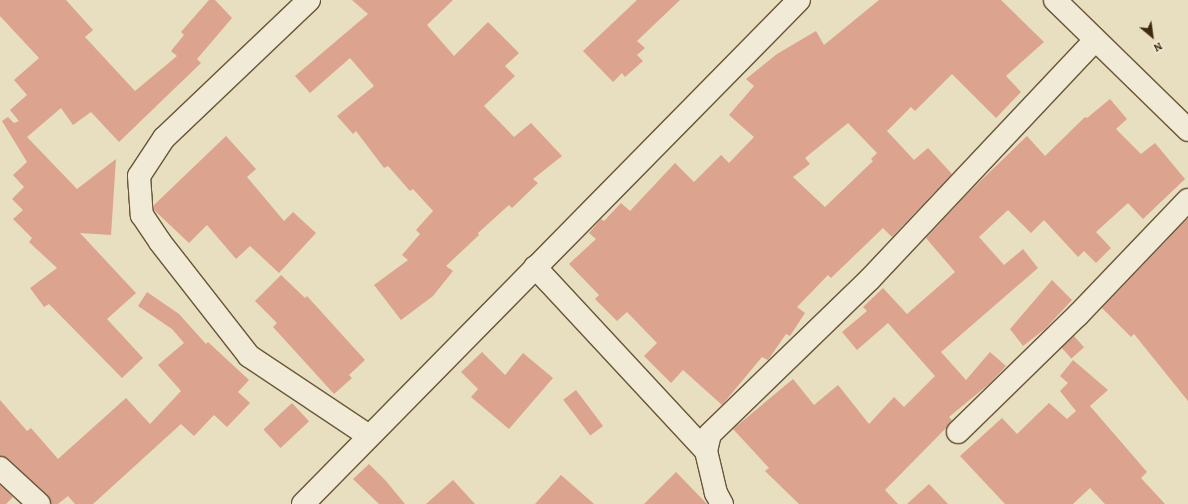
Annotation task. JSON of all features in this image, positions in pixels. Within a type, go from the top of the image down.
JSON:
[{"type":"street","points":[[309,0],[164,138],[139,176],[142,215],[160,242],[249,356],[369,436]]},
{"type":"street","points":[[303,504],[798,0]]},
{"type":"street","points":[[1055,0],[1188,130]]},
{"type":"street","points":[[722,504],[716,493],[706,451],[710,434],[870,279],[1095,40]]},
{"type":"street","points":[[958,432],[1078,315],[1188,200]]},
{"type":"street","points":[[535,267],[706,451]]},
{"type":"street","points":[[0,468],[39,504]]},
{"type":"building","points":[[0,0],[66,0],[93,30],[85,37],[135,91],[177,56],[171,51],[184,35],[181,32],[209,0],[215,0],[232,18],[197,59],[201,63],[119,142],[91,112],[73,125],[61,108],[27,137],[77,189],[116,159],[111,235],[80,233],[136,293],[107,319],[143,358],[122,378],[49,304],[44,307],[30,288],[57,268],[29,242],[32,238],[13,219],[23,210],[12,199],[24,187],[13,175],[27,162],[2,121],[8,117],[14,123],[19,121],[10,110],[27,95],[14,80],[39,58],[0,16]]},
{"type":"building","points":[[352,0],[453,0],[427,25],[454,56],[488,22],[519,53],[505,66],[515,76],[484,106],[514,137],[531,123],[562,156],[533,179],[538,183],[512,208],[509,205],[478,233],[479,235],[446,266],[453,271],[433,296],[401,320],[374,285],[408,260],[402,255],[420,234],[416,230],[433,211],[413,189],[410,191],[388,166],[384,168],[356,131],[353,134],[337,116],[374,86],[350,58],[310,93],[295,76],[368,14]]},
{"type":"building","points":[[637,0],[680,0],[637,41],[645,48],[637,55],[643,61],[625,77],[622,73],[613,82],[583,51]]},
{"type":"building","points":[[879,0],[1001,0],[1044,42],[1006,76],[1021,92],[996,118],[952,74],[915,111],[911,107],[887,131],[914,160],[928,148],[952,174],[892,237],[883,228],[831,278],[828,275],[797,307],[805,313],[790,336],[786,334],[768,360],[762,357],[722,405],[683,370],[671,383],[644,356],[657,343],[627,312],[617,321],[595,299],[599,295],[569,264],[596,239],[589,233],[601,219],[604,221],[621,203],[630,211],[675,163],[694,182],[721,155],[729,163],[754,137],[729,115],[754,86],[746,79],[777,54],[816,31],[824,45]],"holes":[[[848,123],[877,153],[871,159],[873,161],[825,207],[793,177],[810,164],[805,158]]]},
{"type":"building","points":[[1110,99],[1127,119],[1116,129],[1141,154],[1155,143],[1185,179],[1143,219],[1128,203],[1096,232],[1111,248],[1096,263],[1084,251],[1078,257],[1044,220],[1031,233],[1008,210],[979,237],[1004,265],[1023,249],[1038,268],[941,352],[966,380],[990,352],[1006,366],[989,384],[949,417],[952,420],[946,428],[885,490],[898,504],[799,504],[765,471],[769,468],[733,429],[793,379],[814,405],[838,385],[869,424],[894,397],[904,407],[935,376],[888,323],[857,350],[842,332],[867,311],[863,307],[883,288],[907,314],[955,272],[926,238],[969,192],[1027,136],[1045,156],[1085,117],[1087,118]]},
{"type":"building","points":[[226,136],[256,169],[247,177],[284,221],[293,212],[316,233],[279,273],[250,246],[236,259],[207,225],[189,243],[154,210],[154,205]]},
{"type":"building","points":[[1188,218],[1188,401],[1134,334],[1131,337],[1102,308]]},
{"type":"building","points":[[281,275],[305,298],[307,296],[365,360],[349,375],[352,378],[334,394],[273,327],[277,323],[255,301]]},
{"type":"building","points":[[1052,280],[1072,300],[1045,329],[1023,346],[1010,329]]},
{"type":"building","points":[[147,292],[179,314],[206,344],[208,342],[249,380],[238,392],[250,403],[227,427],[214,415],[194,436],[181,424],[93,504],[75,504],[68,496],[58,504],[51,504],[47,495],[8,459],[0,456],[0,400],[27,431],[31,428],[58,459],[126,398],[150,424],[181,391],[158,365],[184,343],[172,329],[138,306]]},
{"type":"building","points":[[1074,336],[1084,347],[1071,359],[1061,347]]},
{"type":"building","points":[[482,352],[505,375],[523,353],[553,378],[509,429],[471,397],[478,389],[461,372]]},
{"type":"building","points":[[1073,360],[1108,390],[1090,406],[1147,472],[1141,478],[1165,504],[1105,504],[1090,488],[1073,504],[1005,504],[960,456],[1002,418],[1017,434],[1049,403],[1067,419],[1076,411],[1060,391],[1068,383],[1060,376]]},
{"type":"building","points":[[576,390],[603,426],[590,436],[563,400]]},
{"type":"building","points":[[292,403],[309,421],[281,448],[263,430]]},
{"type":"building","points":[[369,464],[386,481],[405,504],[379,504],[353,479]]},
{"type":"building","points":[[676,472],[707,504],[644,504]]},
{"type":"building","points":[[561,475],[594,504],[535,504]]},
{"type":"building","points":[[453,480],[475,504],[426,504]]},
{"type":"building","points":[[929,484],[948,504],[907,504]]},
{"type":"building","points":[[0,485],[13,497],[6,504],[0,504]]}]
